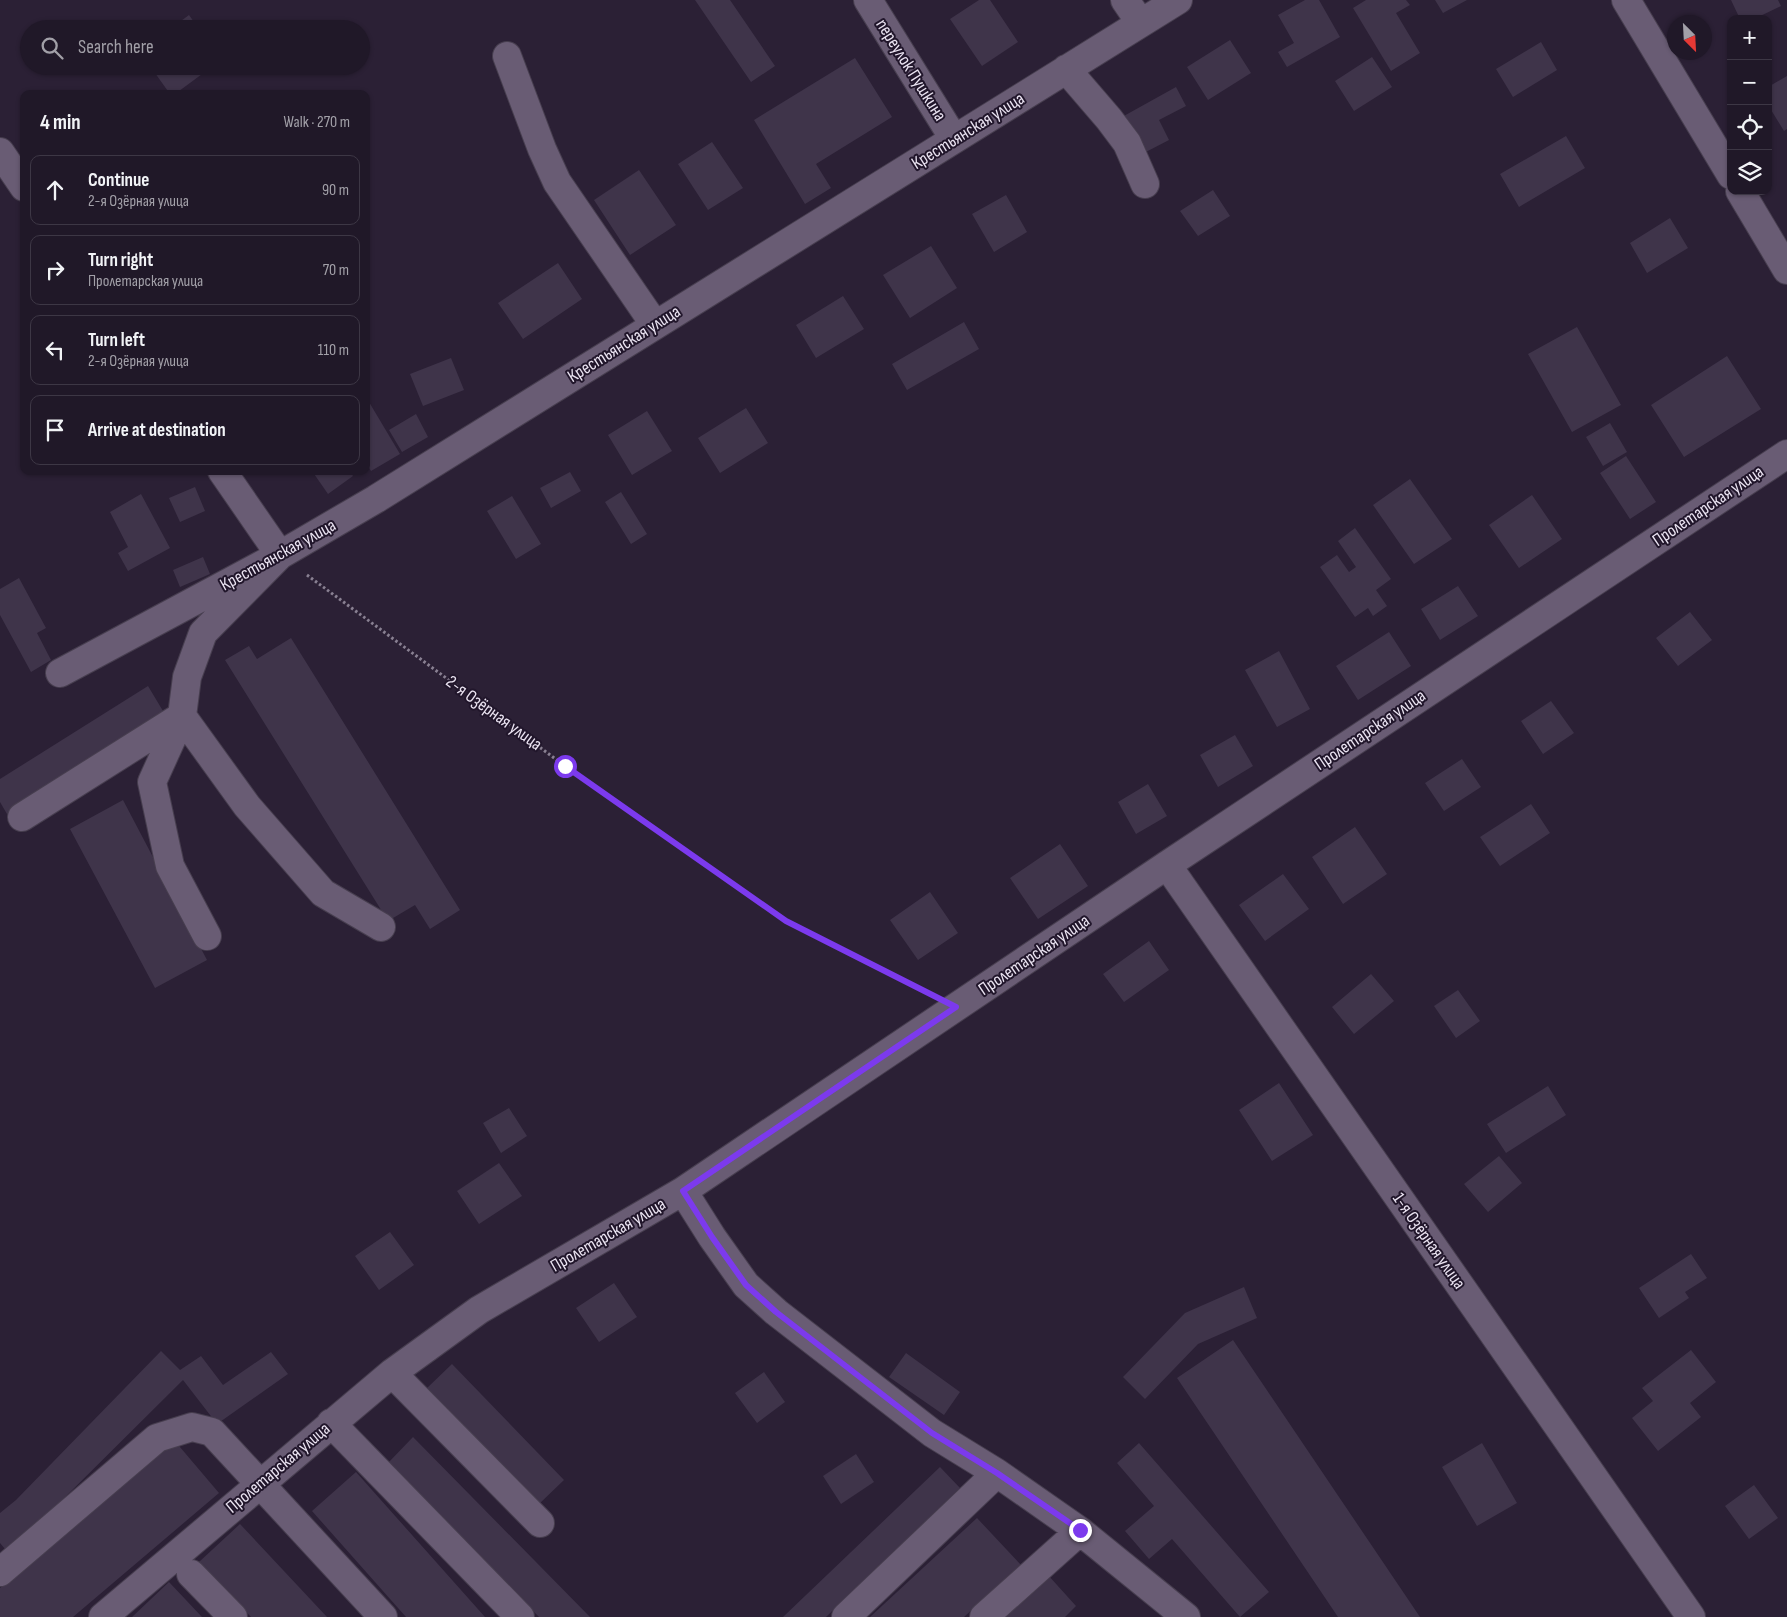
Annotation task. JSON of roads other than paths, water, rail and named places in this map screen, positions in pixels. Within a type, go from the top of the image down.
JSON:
[{"type":"street","name":"переулок Пушкина","points":[[868,0],[954,139]]},
{"type":"street","points":[[1124,0],[1140,22]]},
{"type":"street","name":"Крестьянская улица","points":[[60,673],[280,555],[376,499],[1178,0]]},
{"type":"street","points":[[1626,0],[1727,169]]},
{"type":"street","points":[[507,56],[542,149],[557,182],[655,325]]},
{"type":"street","points":[[1066,69],[1127,143],[1145,184]]},
{"type":"street","points":[[0,152],[20,181]]},
{"type":"street","points":[[1742,195],[1787,270]]},
{"type":"street","name":"Пролетарская улица","points":[[103,1617],[392,1373],[479,1310],[683,1191],[1166,865],[1787,454]]},
{"type":"street","points":[[207,936],[170,866],[152,782],[182,716],[187,677],[203,633],[280,555],[225,475]]},
{"type":"street","points":[[22,817],[182,716]]},
{"type":"street","points":[[182,716],[247,806],[323,893],[381,928]]},
{"type":"street","name":"1-я Озёрная улица","points":[[1166,865],[1691,1617]]},
{"type":"street","points":[[683,1191],[712,1237],[746,1285],[776,1312],[932,1433],[997,1473],[1080,1530],[1186,1617]]},
{"type":"street","points":[[392,1373],[540,1523]]},
{"type":"street","points":[[331,1423],[520,1617]]},
{"type":"street","points":[[0,1572],[157,1438],[192,1427],[212,1432],[383,1617]]},
{"type":"street","points":[[846,1617],[997,1473]]},
{"type":"street","points":[[984,1617],[1080,1530]]},
{"type":"street","points":[[191,1574],[234,1617]]}]
